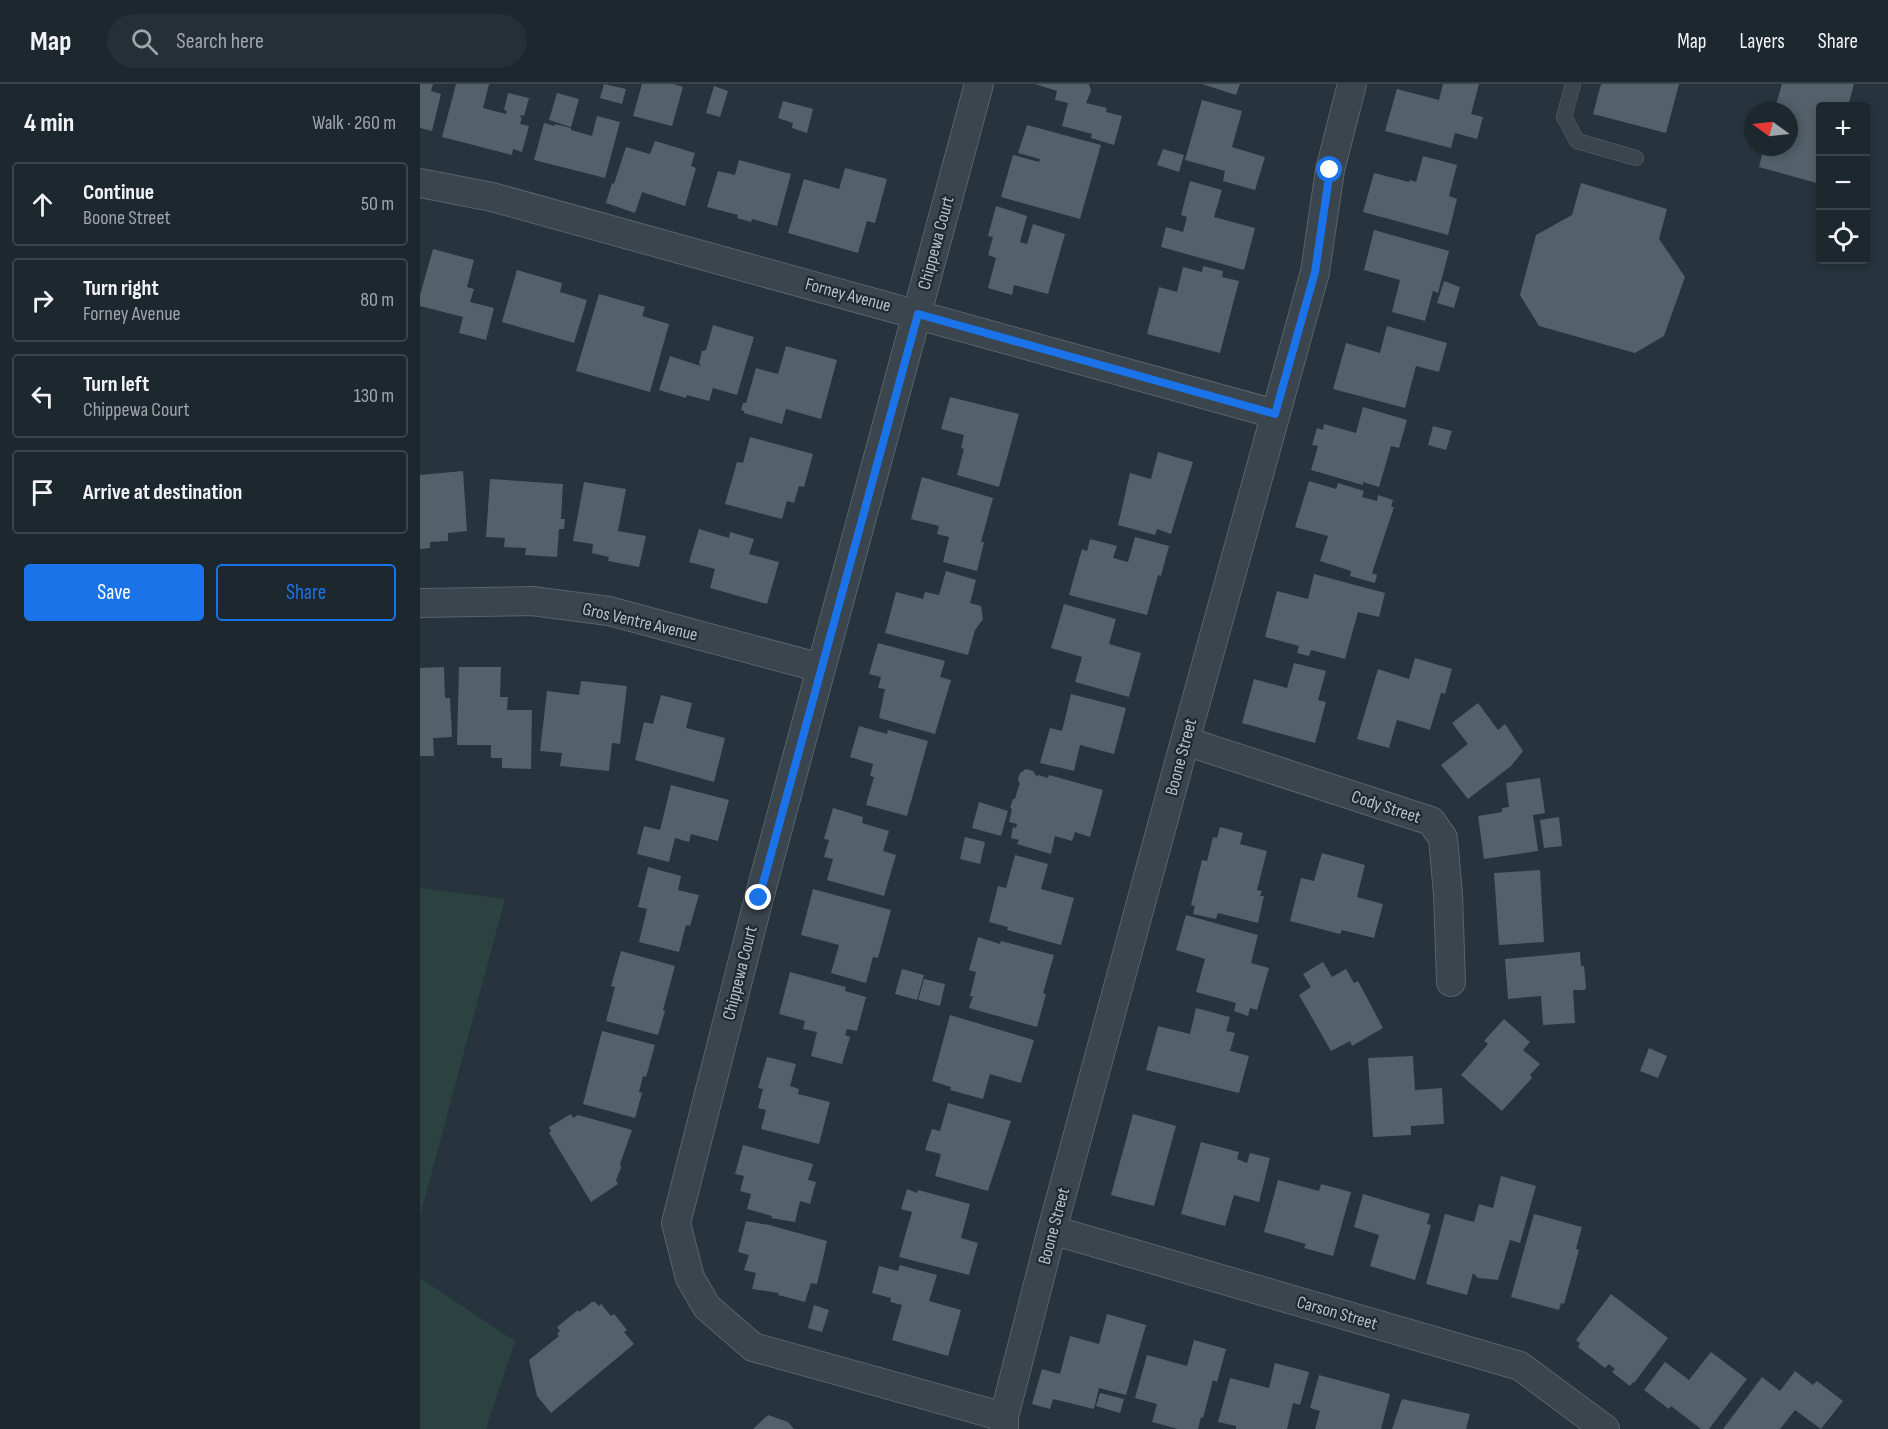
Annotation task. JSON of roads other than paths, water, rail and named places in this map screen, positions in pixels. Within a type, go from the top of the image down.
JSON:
[{"type":"street","name":"Chippewa Court","points":[[979,84],[820,668],[676,1223],[690,1278],[707,1307],[753,1347],[1004,1423]]},
{"type":"street","name":"Boone Street","points":[[1004,1423],[1052,1230],[1315,272],[1330,170],[1352,84]]},
{"type":"street","name":"Forney Avenue","points":[[420,183],[492,197],[1275,414]]},
{"type":"street","name":"Gros Ventre Avenue","points":[[420,603],[532,601],[609,611],[820,668]]},
{"type":"street","name":"Cody Street","points":[[1185,741],[1431,821],[1443,838],[1448,894],[1451,982]]},
{"type":"street","name":"Carson Street","points":[[1052,1230],[1520,1366],[1605,1429]]},
{"type":"lane","points":[[1573,84],[1564,117],[1577,141],[1636,158]]}]
